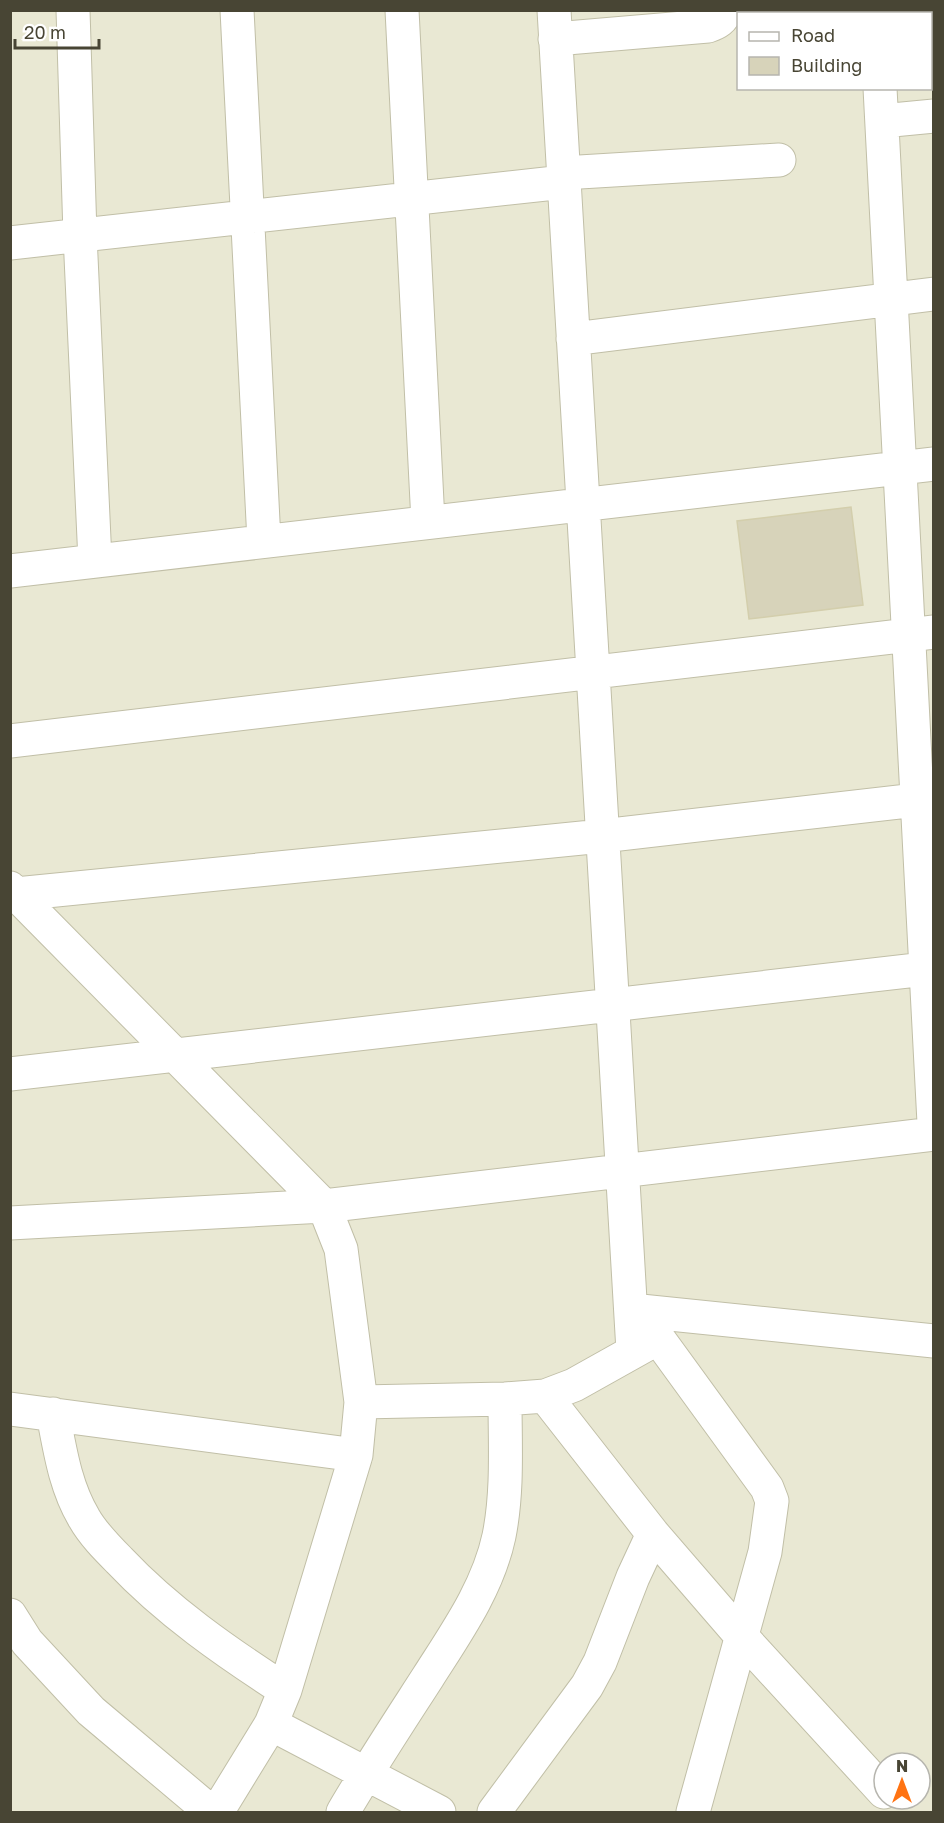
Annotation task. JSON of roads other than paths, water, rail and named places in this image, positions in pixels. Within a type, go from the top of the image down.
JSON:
[{"type":"street","points":[[73,10],[80,235],[95,561]]},
{"type":"street","points":[[237,10],[264,541]]},
{"type":"street","points":[[402,10],[428,522]]},
{"type":"street","points":[[633,1351],[554,25],[708,26],[724,17],[726,10]]},
{"type":"street","points":[[880,90],[899,468],[921,633],[933,1123]]},
{"type":"street","points":[[882,121],[933,116]]},
{"type":"street","points":[[10,243],[412,199],[563,177],[779,160]]},
{"type":"street","points":[[573,339],[933,294]]},
{"type":"street","points":[[10,571],[933,464]]},
{"type":"street","points":[[10,741],[921,633]]},
{"type":"street","points":[[13,891],[602,836],[925,799]]},
{"type":"street","points":[[13,891],[324,1206],[341,1249],[361,1402],[356,1455],[285,1690],[271,1724],[217,1812]]},
{"type":"street","points":[[10,1074],[929,968]]},
{"type":"street","points":[[10,1223],[324,1206],[933,1134]]},
{"type":"street","points":[[630,1310],[933,1341]]},
{"type":"street","points":[[361,1402],[545,1396],[574,1384],[658,1338],[767,1488],[772,1501],[765,1552],[693,1812]]},
{"type":"street","points":[[545,1396],[653,1534],[742,1637],[872,1779]]},
{"type":"street","points":[[343,1812],[466,1617],[490,1566],[503,1509],[505,1399]]},
{"type":"street","points":[[10,1409],[356,1455]]},
{"type":"street","points":[[53,1414],[65,1475],[72,1495],[85,1520],[104,1544],[138,1581],[227,1652],[285,1690]]},
{"type":"street","points":[[494,1812],[587,1686],[600,1662],[633,1577],[653,1534]]},
{"type":"street","points":[[16,1638],[91,1711],[211,1812]]},
{"type":"street","points":[[271,1724],[439,1812]]}]
